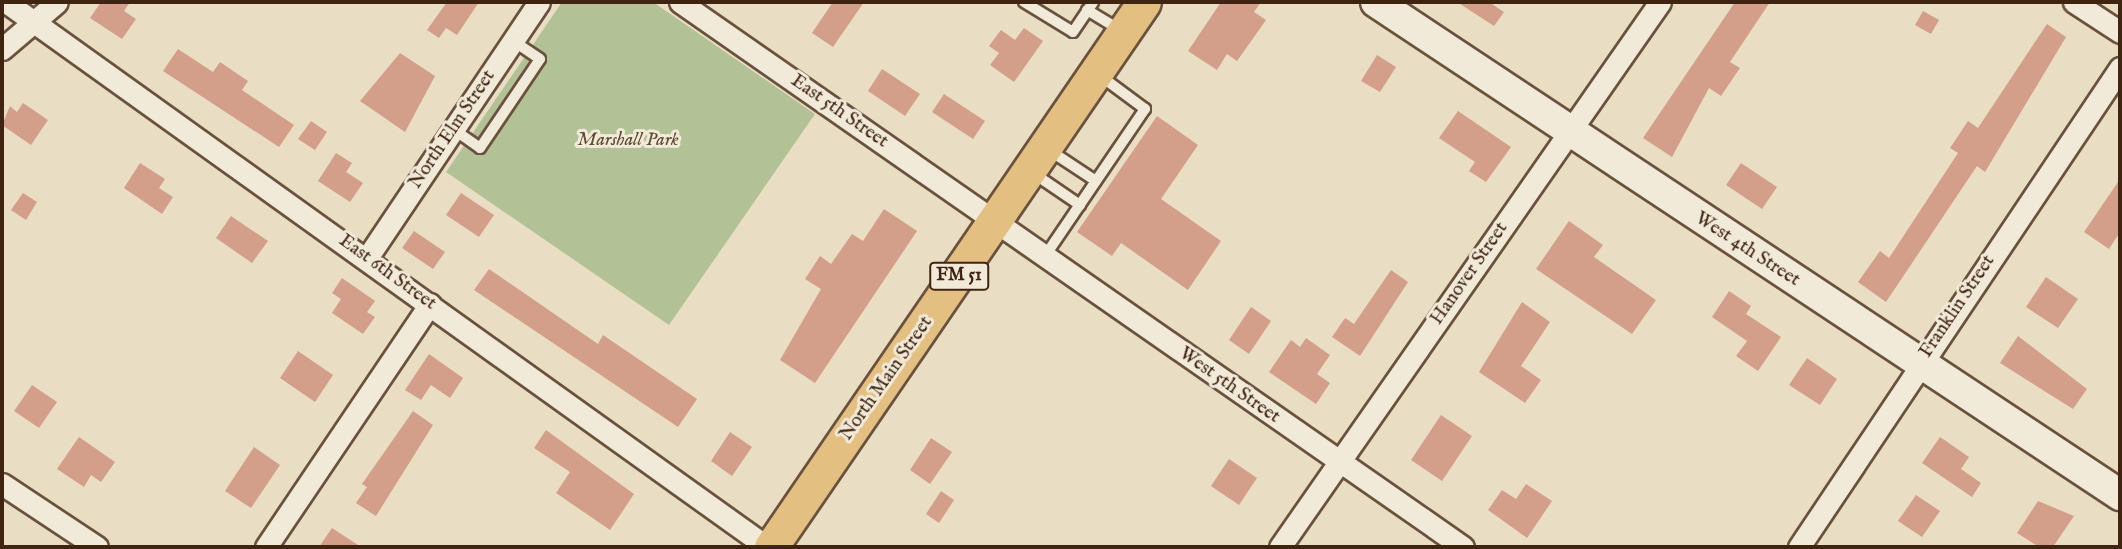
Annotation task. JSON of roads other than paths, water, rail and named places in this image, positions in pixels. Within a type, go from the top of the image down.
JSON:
[{"type":"main road","name":"North Main Street","points":[[769,547],[997,222],[1144,2]]},
{"type":"main road","name":"West 4th Street","points":[[1394,7],[1569,134],[2120,495]]},
{"type":"street","name":"East 6th Street","points":[[6,2],[769,547]]},
{"type":"street","points":[[2,49],[57,2]]},
{"type":"street","name":"North Elm Street","points":[[367,258],[539,2]]},
{"type":"street","name":"East 5th Street","points":[[680,2],[997,222]]},
{"type":"street","name":"Hanover Street","points":[[1280,547],[1660,2]]},
{"type":"street","points":[[2074,2],[2120,32]]},
{"type":"street","name":"Franklin Street","points":[[1799,547],[2120,68]]},
{"type":"street","name":"West 5th Street","points":[[997,222],[1337,462],[1463,547]]},
{"type":"street","points":[[265,547],[430,304]]},
{"type":"street","points":[[2,484],[97,547]]},
{"type":"lane","points":[[1024,2],[1073,32],[1090,6],[1124,32]]},
{"type":"lane","points":[[453,129],[480,148],[540,59],[513,41]]},
{"type":"lane","points":[[1045,256],[1145,108],[1097,73]]},
{"type":"lane","points":[[1038,160],[1096,181]]},
{"type":"lane","points":[[1038,160],[1080,205]]},
{"type":"park label","name":"Marshall Park","points":[[628,141]]}]
